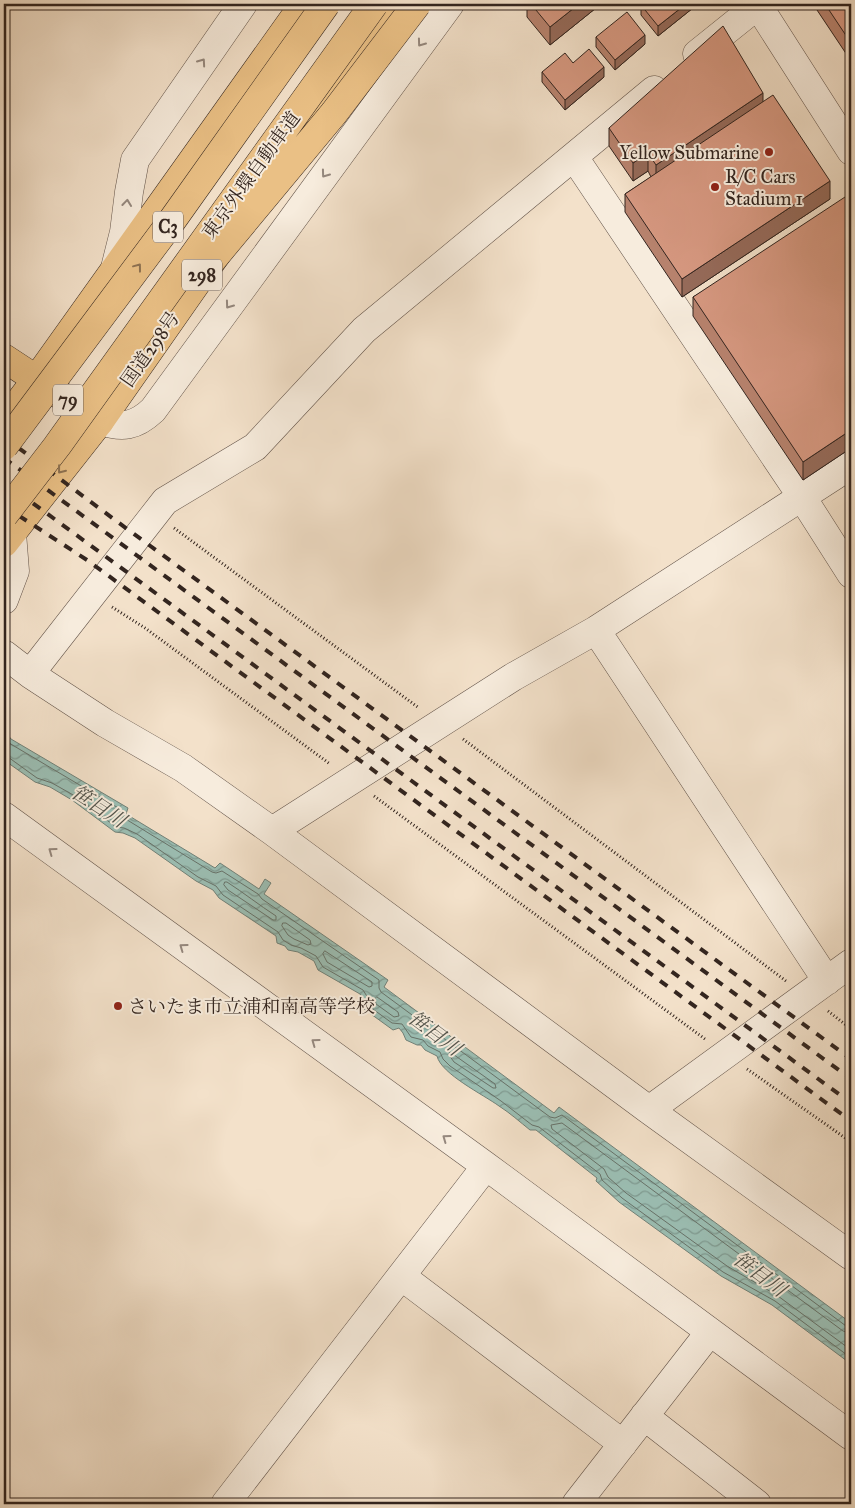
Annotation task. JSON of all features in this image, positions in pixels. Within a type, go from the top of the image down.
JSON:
[{"type":"main road","points":[[4,422],[36,380],[303,4]]},
{"type":"main road","points":[[166,229],[303,4]]},
{"type":"main road","name":"東京外環自動車道","points":[[4,446],[166,229],[326,4]]},
{"type":"main road","name":"東京外環自動車道","points":[[6,530],[58,446],[374,4]]},
{"type":"main road","name":"国道298号","points":[[6,530],[100,421],[394,4]]},
{"type":"main road","points":[[58,446],[334,112],[417,4]]},
{"type":"main road","name":"79","points":[[4,358],[100,421]]},
{"type":"street","points":[[115,268],[124,232],[135,160],[243,4]]},
{"type":"street","points":[[100,421],[115,426],[127,425],[143,420],[153,410],[450,4]]},
{"type":"street","points":[[30,674],[165,501],[255,447],[364,330],[758,4],[851,151]]},
{"type":"street","points":[[574,157],[851,574]]},
{"type":"street","points":[[272,831],[512,677],[596,630],[851,465]]},
{"type":"street","points":[[4,600],[15,571],[6,530]]},
{"type":"street","points":[[596,630],[817,989]]},
{"type":"street","points":[[4,654],[30,674],[105,723],[183,768],[272,831],[649,1110],[851,1256]]},
{"type":"street","points":[[4,816],[486,1166],[851,1436]]},
{"type":"street","points":[[649,1110],[851,963]]},
{"type":"street","points":[[225,1504],[486,1166]]},
{"type":"street","points":[[401,1276],[623,1444]]},
{"type":"street","points":[[576,1504],[709,1332]]},
{"type":"street","points":[[644,1416],[757,1504]]},
{"type":"path","points":[[155,514],[440,723],[817,989],[851,1028]]},
{"type":"path","points":[[92,595],[145,628],[725,1054],[851,1142]]},
{"type":"water","name":"笹目川","points":[[4,730],[11,739],[128,808],[126,814],[215,868],[220,863],[259,889],[265,879],[271,883],[264,894],[388,980],[384,987],[554,1113],[559,1107],[851,1323],[851,1364],[772,1305],[721,1276],[619,1202],[596,1181],[597,1178],[536,1130],[530,1130],[503,1109],[454,1077],[440,1063],[437,1056],[425,1050],[421,1045],[406,1040],[399,1028],[393,1030],[364,1009],[364,1000],[360,994],[318,970],[314,961],[277,943],[276,936],[219,898],[213,890],[196,881],[135,838],[115,832],[72,800],[50,787],[35,782],[4,760]]},
{"type":"building","points":[[531,4],[579,4],[550,27]]},
{"type":"building","points":[[642,4],[686,4],[658,26]]},
{"type":"building","points":[[825,4],[851,4],[851,43]]},
{"type":"building","points":[[627,12],[645,35],[615,60],[596,37]]},
{"type":"building","points":[[723,26],[763,93],[656,165],[648,153],[633,163],[609,128]]},
{"type":"building","points":[[589,49],[604,67],[565,100],[542,72],[565,53],[573,63]]},
{"type":"building","points":[[773,95],[830,181],[682,279],[625,194]]},
{"type":"building","points":[[845,197],[851,206],[851,430],[803,462],[693,297]]},
{"type":"railway","points":[[4,437],[851,1059]]},
{"type":"railway","points":[[4,458],[851,1079]]},
{"type":"railway","points":[[4,482],[851,1103]]},
{"type":"railway","points":[[4,506],[87,560],[851,1121]]},
{"type":"place","name":"Yellow Submarine","points":[[769,152]]},
{"type":"place","name":"R/C Cars Stadium 1","points":[[715,187]]},
{"type":"place","name":"さいたま市立浦和南高等学校","points":[[118,1006]]}]
